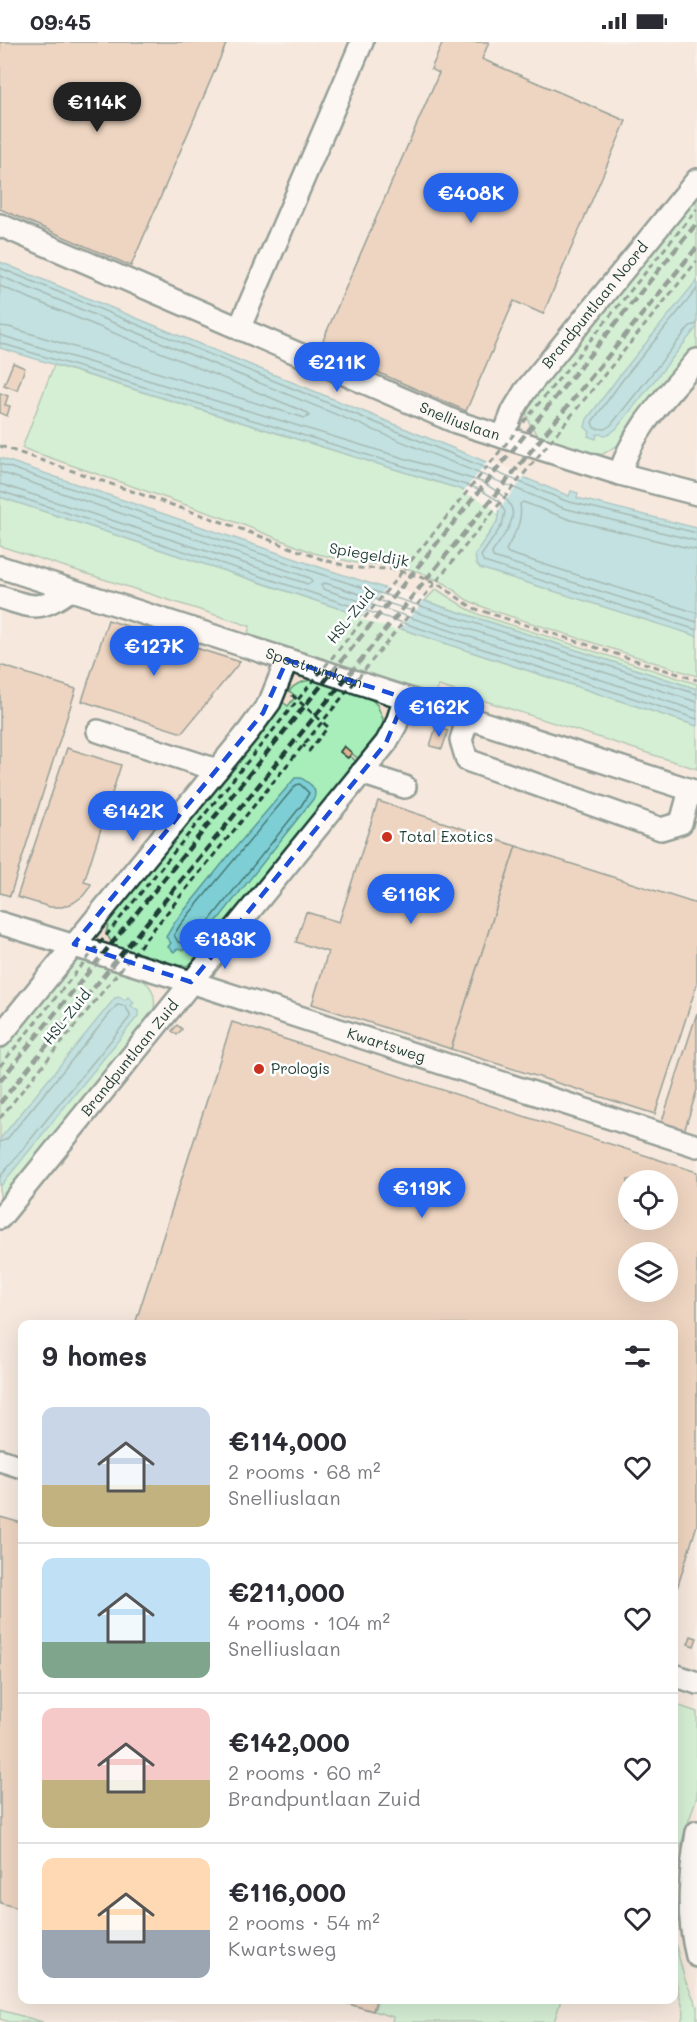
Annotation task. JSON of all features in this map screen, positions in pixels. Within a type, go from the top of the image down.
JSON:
[{"type":"street","points":[[239,329],[362,42]]},
{"type":"street","name":"Brandpuntlaan Noord","points":[[503,437],[513,411],[525,391],[697,180]]},
{"type":"street","name":"Snelliuslaan","points":[[0,225],[456,422],[620,474],[697,494]]},
{"type":"street","points":[[620,474],[627,453],[636,438],[697,360]]},
{"type":"street","name":"Spectrumlaan","points":[[0,567],[694,791]]},
{"type":"street","points":[[0,597],[30,607],[52,603],[70,590]]},
{"type":"street","points":[[0,1035],[270,702],[287,660]]},
{"type":"street","name":"Brandpuntlaan Zuid","points":[[0,1218],[391,735],[405,698]]},
{"type":"street","points":[[468,718],[461,740],[467,760],[661,829],[681,823],[694,791]]},
{"type":"street","points":[[98,731],[217,770]]},
{"type":"street","points":[[361,773],[405,788]]},
{"type":"street","name":"Kwartsweg","points":[[0,923],[191,982],[697,1146]]},
{"type":"street","points":[[0,1460],[18,1466]]},
{"type":"street","points":[[678,1676],[697,1683]]},
{"type":"street","points":[[697,1832],[691,1865],[689,1905],[692,1938],[697,1956]]},
{"type":"path","name":"HSL-Zuid","points":[[0,1066],[697,208]]},
{"type":"path","name":"HSL-Zuid","points":[[0,1118],[697,261]]},
{"type":"path","name":"Spiegeldijk","points":[[0,446],[222,522],[324,560],[354,568],[392,569],[418,576],[441,586],[472,608],[697,680]]},
{"type":"path","points":[[289,693],[328,727],[309,751],[303,745]]},
{"type":"highlighted area","points":[[287,660],[405,698],[386,743],[191,982],[74,944],[263,713]]},
{"type":"shaded area","points":[[0,42],[697,42],[697,2022],[0,2022]]},
{"type":"green space","points":[[697,191],[697,348],[618,445],[603,454],[588,455],[539,437],[530,425],[526,411],[537,389]]},
{"type":"green space","points":[[54,365],[476,494],[495,506],[499,512],[497,522],[479,548],[480,568],[697,636],[697,676],[488,609],[467,600],[446,584],[420,572],[393,565],[356,563],[314,553],[241,524],[22,448]]},
{"type":"green space","points":[[0,497],[697,726],[697,769],[439,686],[434,697],[247,637],[250,626],[0,546]]},
{"type":"green space","points":[[436,589],[480,615],[697,684],[697,689],[425,601]]},
{"type":"green space","points":[[312,680],[369,697],[377,705],[383,719],[382,732],[361,761],[344,747],[340,751],[347,758],[350,756],[359,764],[199,959],[186,966],[171,965],[113,945],[106,933],[110,917],[281,701],[288,706],[296,696],[289,691],[299,683]]},
{"type":"green space","points":[[78,961],[116,968],[142,979],[153,993],[155,1002],[153,1013],[0,1205],[0,1047],[57,977],[72,963]]},
{"type":"green space","points":[[678,1705],[697,1712],[697,1796],[678,1856]]},
{"type":"green space","points":[[678,1954],[685,1980],[697,2006],[697,2022],[681,2022],[684,2013],[678,1989]]},
{"type":"green space","points":[[377,2004],[560,2004],[554,2022],[392,2022],[393,2017],[374,2011]]},
{"type":"green space","points":[[0,2010],[43,2022],[9,2022],[0,2019]]},
{"type":"water","points":[[0,262],[569,496],[571,491],[578,493],[577,498],[697,528],[697,636],[480,568],[476,563],[475,555],[497,522],[499,512],[495,506],[476,494],[0,348]]},
{"type":"water","points":[[697,280],[697,327],[616,429],[608,435],[597,434],[596,439],[588,436],[590,432],[585,427],[587,419]]},
{"type":"water","points":[[0,458],[319,567],[697,689],[697,726],[0,497]]},
{"type":"water","points":[[295,778],[301,778],[312,786],[315,791],[314,798],[198,945],[184,950],[177,949],[174,952],[168,947],[171,943],[166,937],[175,922]]},
{"type":"water","points":[[128,997],[134,1002],[131,1006],[138,1011],[138,1016],[0,1187],[0,1139],[115,998],[125,1000]]},
{"type":"pier","points":[[489,460],[526,475],[496,513],[493,508],[475,497],[462,493]]},
{"type":"pier","points":[[387,586],[426,598],[399,631],[360,619]]},
{"type":"building","points":[[0,42],[227,42],[131,266],[0,209]]},
{"type":"building","points":[[443,42],[489,42],[482,59],[626,121],[543,314],[514,301],[466,411],[320,347],[439,73],[431,69]]},
{"type":"building","points":[[13,363],[25,368],[17,390],[4,385]]},
{"type":"building","points":[[0,393],[8,396],[5,405],[10,406],[7,416],[0,413]]},
{"type":"building","points":[[108,620],[240,662],[182,733],[82,701]]},
{"type":"building","points":[[0,665],[76,689],[10,896],[0,893]]},
{"type":"building","points":[[436,727],[448,731],[442,749],[430,746]]},
{"type":"building","points":[[344,746],[352,753],[348,758],[340,752]]},
{"type":"building","points":[[67,748],[121,765],[84,882],[91,884],[90,887],[73,903],[62,907],[50,907],[17,897]]},
{"type":"building","points":[[378,801],[516,846],[451,1049],[312,1004],[328,952],[296,942],[306,912],[339,922]]},
{"type":"building","points":[[516,846],[697,904],[697,984],[655,1114],[451,1049]]},
{"type":"building","points":[[697,1013],[697,1090],[684,1132],[661,1124]]},
{"type":"building","points":[[232,1022],[697,1172],[697,1525],[678,1585],[678,1320],[136,1320]]},
{"type":"building","points":[[177,1025],[182,1029],[177,1035],[172,1031]]},
{"type":"building","points":[[0,1517],[18,1522],[18,1908],[0,1903]]},
{"type":"building","points":[[691,1636],[697,1638],[694,1646],[688,1644]]},
{"type":"building","points":[[349,2004],[375,2004],[373,2011]]},
{"type":"railway","points":[[0,1081],[697,223]]},
{"type":"railway","points":[[0,1103],[697,247]]},
{"type":"place","name":"Total Exotics","points":[[387,837]]},
{"type":"place","name":"Prologis","points":[[259,1069]]}]
